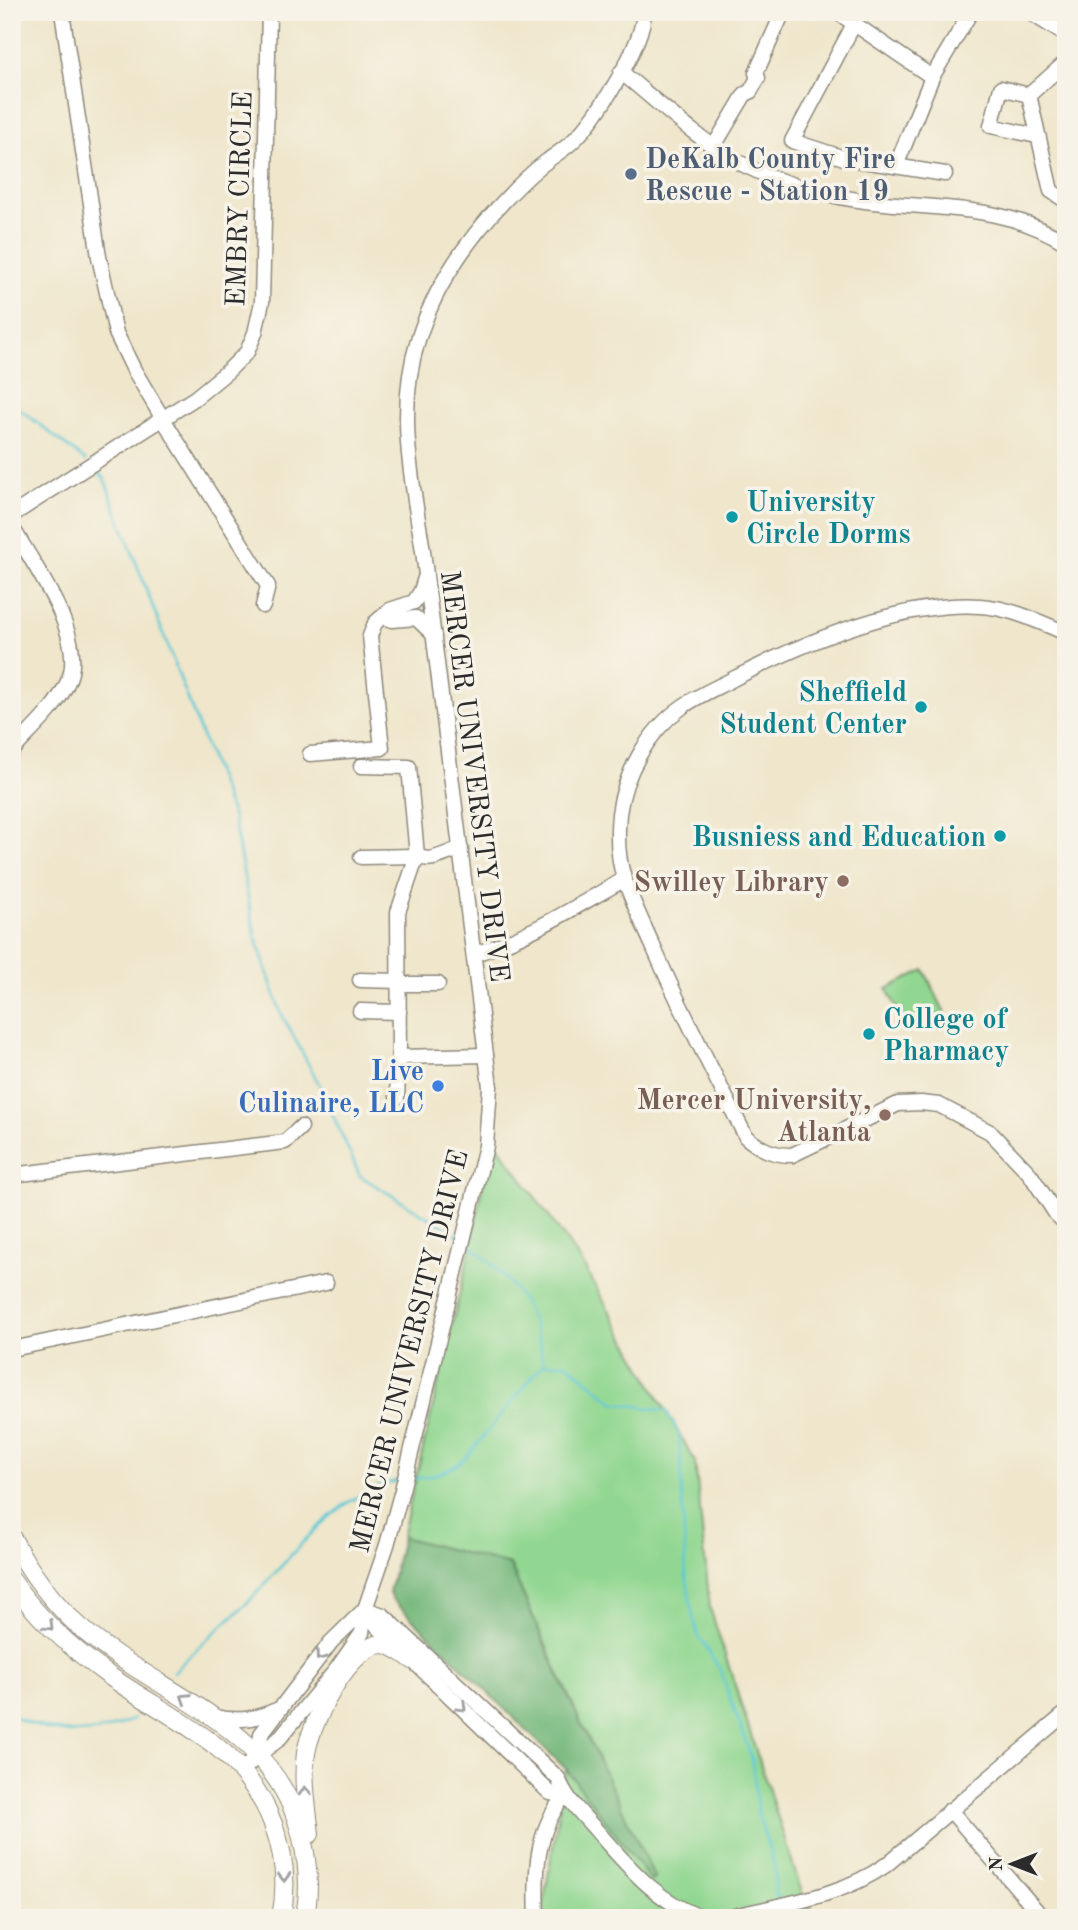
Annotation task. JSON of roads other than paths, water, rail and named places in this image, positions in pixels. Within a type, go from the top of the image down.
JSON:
[{"type":"main road","points":[[12,1538],[38,1582],[80,1627],[110,1650],[226,1725],[258,1754],[284,1790],[299,1823],[306,1858],[308,1892],[304,1918]]},
{"type":"main road","points":[[12,1581],[41,1618],[65,1642],[111,1677],[217,1747],[254,1786],[272,1818],[282,1852],[285,1881],[281,1918]]},
{"type":"main road","points":[[306,1858],[310,1836],[304,1784],[306,1755],[318,1714],[331,1690],[364,1650],[388,1644],[413,1660]]},
{"type":"street","points":[[62,12],[108,302],[116,333],[163,419],[268,586],[263,606]]},
{"type":"street","name":"EMBRY CIRCLE","points":[[12,515],[195,398],[247,352],[255,333],[262,302],[269,12]]},
{"type":"street","name":"MERCER UNIVERSITY DRIVE","points":[[242,1771],[258,1754],[278,1740],[362,1633],[365,1609],[402,1490],[486,1146],[489,1087],[486,1055],[426,574],[409,468],[406,419],[408,383],[418,341],[429,312],[456,263],[481,227],[507,198],[545,162],[572,143],[587,126],[634,47],[644,12]]},
{"type":"street","points":[[714,146],[744,94],[751,74],[757,73],[783,12]]},
{"type":"street","points":[[836,12],[932,77]]},
{"type":"street","points":[[896,166],[932,77],[971,12]]},
{"type":"street","points":[[1029,12],[1066,35]]},
{"type":"street","points":[[854,24],[792,141],[844,158],[945,174]]},
{"type":"street","points":[[1029,95],[1066,62]]},
{"type":"street","points":[[621,72],[686,126],[745,165],[818,192],[879,202],[978,210],[1029,223],[1066,243]]},
{"type":"street","points":[[1029,95],[1001,88],[991,126],[1037,136]]},
{"type":"street","points":[[1029,95],[1051,191],[1066,201]]},
{"type":"street","points":[[12,527],[59,609],[68,631],[72,659],[70,676],[62,693],[12,751]]},
{"type":"street","points":[[310,754],[382,748],[370,636],[375,623],[384,617],[391,620],[408,612],[421,591],[426,574]]},
{"type":"street","points":[[1066,633],[1017,612],[980,606],[946,607],[844,629],[780,655],[680,707],[633,764],[619,815],[619,848],[625,879],[670,985],[746,1137],[755,1145],[779,1155],[792,1155],[898,1104],[939,1105],[990,1132],[1030,1174],[1040,1192],[1066,1224]]},
{"type":"street","points":[[408,612],[434,635]]},
{"type":"street","points":[[361,766],[409,767],[414,848],[417,856],[398,912],[397,1097]]},
{"type":"street","points":[[361,857],[417,856],[424,860],[440,858],[445,852],[461,849]]},
{"type":"street","points":[[474,954],[538,928],[625,879]]},
{"type":"street","points":[[360,980],[438,984]]},
{"type":"street","points":[[360,1012],[399,1012]]},
{"type":"street","points":[[399,1057],[486,1055]]},
{"type":"street","points":[[12,1175],[285,1142],[301,1127]]},
{"type":"street","points":[[12,1349],[326,1283]]},
{"type":"street","points":[[365,1609],[377,1626],[550,1793],[565,1796]]},
{"type":"street","points":[[365,1609],[383,1615],[558,1778],[565,1796],[652,1889],[681,1910],[704,1918]]},
{"type":"street","name":"MERCER UNIVERSITY DRIVE","points":[[258,1754],[260,1735],[331,1642],[365,1609]]},
{"type":"street","points":[[213,1717],[248,1720],[281,1708]]},
{"type":"street","points":[[726,1918],[858,1884],[887,1865],[1066,1713]]},
{"type":"street","points":[[537,1918],[539,1849],[544,1828],[553,1810],[565,1796]]},
{"type":"street","points":[[950,1810],[1043,1918]]},
{"type":"waterway","points":[[12,403],[86,461]]},
{"type":"waterway","points":[[94,468],[104,478],[233,818],[255,935],[280,1011],[319,1084],[360,1176],[459,1236]]},
{"type":"waterway","points":[[467,1242],[508,1281],[527,1309],[534,1325],[543,1364]]},
{"type":"waterway","points":[[413,1479],[440,1473],[465,1459],[543,1364],[567,1363],[613,1402],[666,1411],[679,1434],[686,1576],[692,1612],[697,1633],[720,1670],[752,1759],[758,1814],[775,1867],[775,1893],[779,1902]]},
{"type":"waterway","points":[[174,1672],[249,1601],[298,1547],[333,1514],[352,1500],[397,1481]]},
{"type":"waterway","points":[[12,1716],[43,1727],[73,1733],[103,1730],[134,1719]]},
{"type":"place","name":"DeKalb County Fire Rescue - Station 19","points":[[631,174]]},
{"type":"place","name":"University Circle Dorms","points":[[732,517]]},
{"type":"place","name":"Sheffield Student Center","points":[[921,707]]},
{"type":"place","name":"Busniess and Education","points":[[1000,836]]},
{"type":"place","name":"Swilley Library","points":[[843,881]]},
{"type":"place","name":"College of Pharmacy","points":[[869,1034]]},
{"type":"place","name":"Live Culinaire, LLC","points":[[438,1086]]},
{"type":"place","name":"Mercer University, Atlanta","points":[[885,1115]]}]
